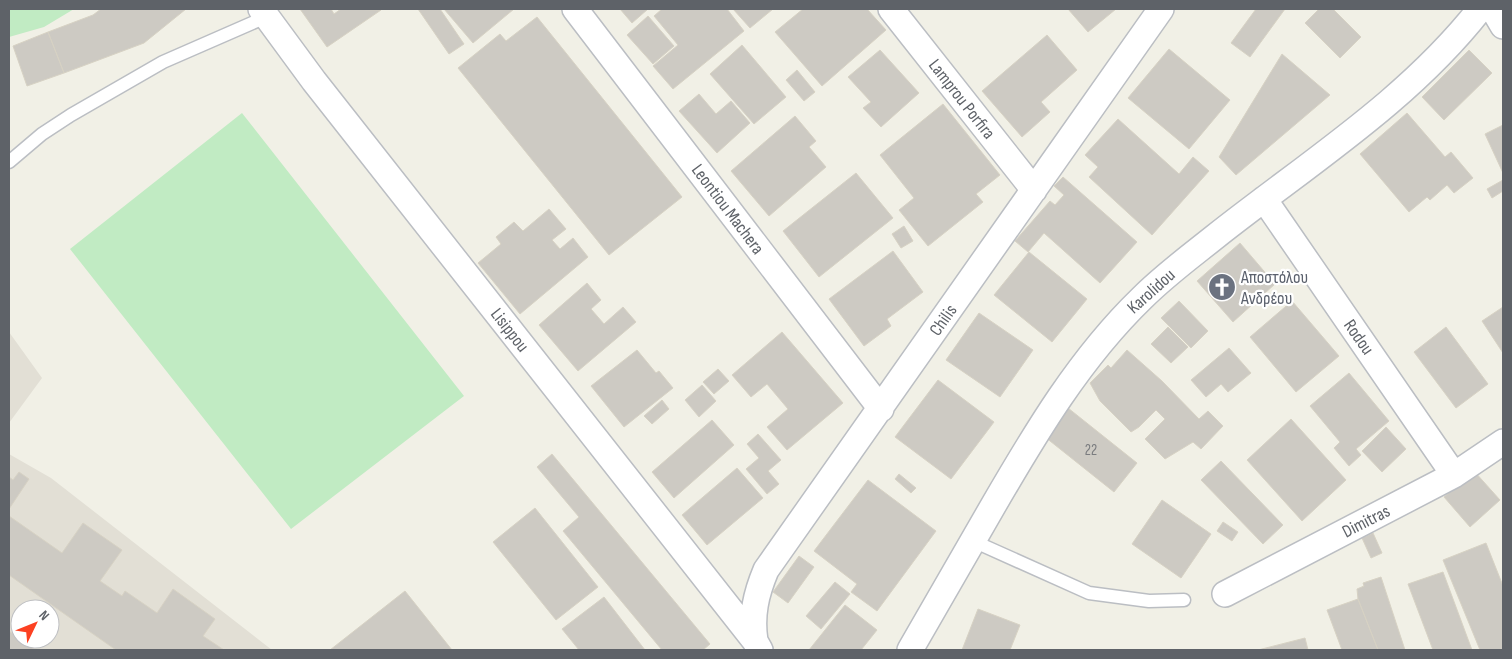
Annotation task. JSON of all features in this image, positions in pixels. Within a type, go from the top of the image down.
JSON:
[{"type":"street","name":"Leontiou Machera","points":[[575,9],[881,409]]},
{"type":"street","name":"Lamprou Porfira","points":[[891,9],[1034,190]]},
{"type":"street","name":"Chilis","points":[[758,646],[753,627],[753,611],[758,589],[766,570],[1161,9]]},
{"type":"street","name":"Karolidou","points":[[910,650],[1047,415],[1100,343],[1144,296],[1175,269],[1371,118],[1404,90],[1456,38],[1480,9]]},
{"type":"street","points":[[1493,9],[1503,26]]},
{"type":"street","name":"Lisippou","points":[[264,13],[314,81],[758,646]]},
{"type":"street","name":"Rodou","points":[[1264,199],[1454,475]]},
{"type":"street","name":"Dimitras","points":[[1224,594],[1454,475],[1503,442]]},
{"type":"lane","points":[[9,162],[42,134],[71,115],[163,62],[264,13]]},
{"type":"lane","points":[[973,541],[1089,593],[1149,601],[1184,600]]},
{"type":"shaded area","points":[[9,332],[42,378],[9,423]]},
{"type":"shaded area","points":[[9,454],[51,478],[272,650],[9,650]]},
{"type":"green space","points":[[9,9],[74,9],[44,27],[9,37]]},
{"type":"green space","points":[[242,113],[464,396],[291,529],[70,249]]},
{"type":"building","points":[[101,9],[186,9],[144,43],[64,73],[48,32],[93,15]]},
{"type":"building","points":[[300,9],[331,9],[334,14],[341,9],[381,10],[327,47]]},
{"type":"building","points":[[418,9],[440,9],[464,44],[449,54]]},
{"type":"building","points":[[444,9],[514,9],[473,43]]},
{"type":"building","points":[[620,9],[648,9],[632,23]]},
{"type":"building","points":[[662,9],[727,9],[744,31],[673,89],[653,66],[678,45],[654,16]]},
{"type":"building","points":[[733,9],[773,9],[750,28]]},
{"type":"building","points":[[803,9],[867,9],[886,30],[822,86],[775,32]]},
{"type":"building","points":[[1068,9],[1116,9],[1088,32]]},
{"type":"building","points":[[1256,9],[1285,9],[1250,57],[1231,43]]},
{"type":"building","points":[[1319,9],[1333,9],[1361,37],[1340,58],[1305,23]]},
{"type":"building","points":[[648,16],[674,46],[653,64],[627,35]]},
{"type":"building","points":[[537,17],[682,197],[609,255],[458,68],[500,34],[506,41]]},
{"type":"building","points":[[48,32],[64,73],[27,86],[13,46]]},
{"type":"building","points":[[1047,35],[1077,70],[1041,102],[1050,112],[1022,137],[982,91]]},
{"type":"building","points":[[742,45],[786,97],[754,124],[710,74]]},
{"type":"building","points":[[1169,49],[1230,100],[1189,149],[1128,98]]},
{"type":"building","points":[[880,50],[919,93],[881,127],[863,108],[871,102],[848,77]]},
{"type":"building","points":[[1469,50],[1492,73],[1444,120],[1422,97]]},
{"type":"building","points":[[1282,54],[1330,95],[1236,175],[1219,157]]},
{"type":"building","points":[[797,70],[815,92],[804,101],[786,80]]},
{"type":"building","points":[[699,94],[716,114],[731,101],[750,123],[717,153],[679,111]]},
{"type":"building","points":[[943,104],[1000,175],[976,194],[983,202],[928,246],[899,210],[914,198],[880,155]]},
{"type":"building","points":[[1407,113],[1445,157],[1451,152],[1473,178],[1454,193],[1447,185],[1430,200],[1427,197],[1409,212],[1360,154]]},
{"type":"building","points":[[795,116],[816,141],[809,147],[826,167],[769,216],[731,171]]},
{"type":"building","points":[[1118,119],[1179,174],[1193,157],[1209,171],[1152,235],[1089,177],[1098,167],[1085,155]]},
{"type":"building","points":[[1503,125],[1503,173],[1485,134]]},
{"type":"building","points":[[856,173],[893,218],[819,277],[783,231]]},
{"type":"building","points":[[1063,177],[1137,242],[1100,283],[1044,233],[1028,252],[1015,241],[1050,201],[1055,205],[1064,195],[1054,186]]},
{"type":"building","points":[[1503,180],[1503,191],[1492,198],[1487,189]]},
{"type":"building","points":[[549,209],[566,229],[552,240],[560,249],[573,238],[588,257],[520,314],[478,263],[501,244],[496,237],[514,222],[523,231]]},
{"type":"building","points":[[904,226],[913,241],[901,248],[892,234]]},
{"type":"building","points":[[1240,243],[1275,284],[1233,322],[1197,281]]},
{"type":"building","points":[[893,251],[923,292],[887,319],[891,326],[864,346],[829,299]]},
{"type":"building","points":[[1029,252],[1087,299],[1052,342],[994,295]]},
{"type":"building","points":[[587,283],[601,300],[591,309],[604,324],[623,307],[636,322],[578,371],[539,325]]},
{"type":"building","points":[[1179,301],[1208,331],[1191,348],[1161,318]]},
{"type":"building","points":[[1292,301],[1339,356],[1296,392],[1250,337]]},
{"type":"building","points":[[1503,307],[1503,353],[1482,321]]},
{"type":"building","points":[[979,313],[1033,350],[1000,397],[946,360]]},
{"type":"building","points":[[1168,327],[1188,347],[1171,363],[1151,344]]},
{"type":"building","points":[[1446,327],[1488,384],[1456,408],[1414,352]]},
{"type":"building","points":[[782,332],[843,403],[787,450],[767,427],[788,409],[767,384],[751,397],[732,375]]},
{"type":"building","points":[[1229,348],[1251,373],[1228,392],[1221,384],[1206,397],[1191,380]]},
{"type":"building","points":[[637,350],[656,373],[659,371],[673,388],[624,427],[591,386]]},
{"type":"building","points":[[1127,350],[1162,381],[1199,419],[1208,411],[1223,426],[1201,449],[1193,442],[1165,459],[1145,439],[1165,419],[1156,410],[1139,427],[1131,432],[1100,401],[1090,383],[1108,365],[1111,368]]},
{"type":"building","points":[[718,369],[729,381],[714,394],[703,382]]},
{"type":"building","points":[[1349,373],[1389,421],[1356,449],[1361,455],[1349,466],[1334,448],[1340,442],[1310,406]]},
{"type":"building","points":[[938,380],[994,422],[951,479],[895,437]]},
{"type":"building","points":[[702,385],[716,401],[699,417],[685,400]]},
{"type":"building","points":[[662,400],[669,409],[652,424],[644,416]]},
{"type":"building","points":[[1068,408],[1137,463],[1114,492],[1045,437]]},
{"type":"building","points":[[1291,419],[1346,480],[1302,521],[1247,460]]},
{"type":"building","points":[[712,420],[734,445],[674,498],[652,472]]},
{"type":"building","points":[[1386,427],[1406,449],[1382,472],[1362,451]]},
{"type":"building","points":[[758,434],[781,460],[768,471],[779,484],[767,494],[746,469],[759,458],[747,444]]},
{"type":"building","points":[[552,454],[710,644],[703,650],[662,650],[563,531],[579,517],[537,467]]},
{"type":"building","points":[[1221,461],[1283,525],[1263,544],[1201,480]]},
{"type":"building","points":[[737,468],[763,498],[707,545],[682,515]]},
{"type":"building","points":[[1474,471],[1500,500],[1470,527],[1444,497]]},
{"type":"building","points":[[19,472],[29,479],[9,509],[9,477],[13,480]]},
{"type":"building","points":[[899,474],[916,488],[911,493],[895,479]]},
{"type":"building","points":[[868,480],[936,531],[877,611],[851,592],[857,584],[814,551]]},
{"type":"building","points":[[1162,500],[1211,534],[1181,578],[1132,544]]},
{"type":"building","points":[[535,508],[598,587],[556,620],[493,542]]},
{"type":"building","points":[[9,516],[62,553],[83,523],[122,550],[100,581],[122,596],[125,591],[157,613],[173,589],[215,619],[203,636],[224,650],[116,650],[60,611],[60,599],[43,599],[9,575]]},
{"type":"building","points":[[1223,522],[1238,532],[1232,541],[1217,531]]},
{"type":"building","points":[[1373,533],[1382,553],[1371,558],[1362,538]]},
{"type":"building","points":[[1486,543],[1503,586],[1503,650],[1480,650],[1443,560]]},
{"type":"building","points":[[799,556],[814,567],[788,603],[773,592]]},
{"type":"building","points":[[1443,572],[1472,650],[1433,650],[1408,584]]},
{"type":"building","points":[[1381,577],[1405,650],[1378,650],[1358,599],[1357,589],[1364,586],[1363,583]]},
{"type":"building","points":[[835,582],[850,594],[821,629],[806,616]]},
{"type":"building","points":[[405,591],[452,650],[330,650]]},
{"type":"building","points":[[604,597],[645,650],[579,650],[562,629]]},
{"type":"building","points":[[1358,599],[1378,650],[1342,650],[1327,610]]},
{"type":"building","points":[[845,605],[877,630],[861,650],[809,650]]},
{"type":"building","points":[[978,609],[1020,625],[1010,650],[962,650]]},
{"type":"building","points":[[9,631],[10,649],[35,650],[9,650]]},
{"type":"building","points":[[1305,638],[1308,650],[1258,650]]},
{"type":"place","name":"Αποστόλου Ανδρέου","points":[[1222,287]]}]
